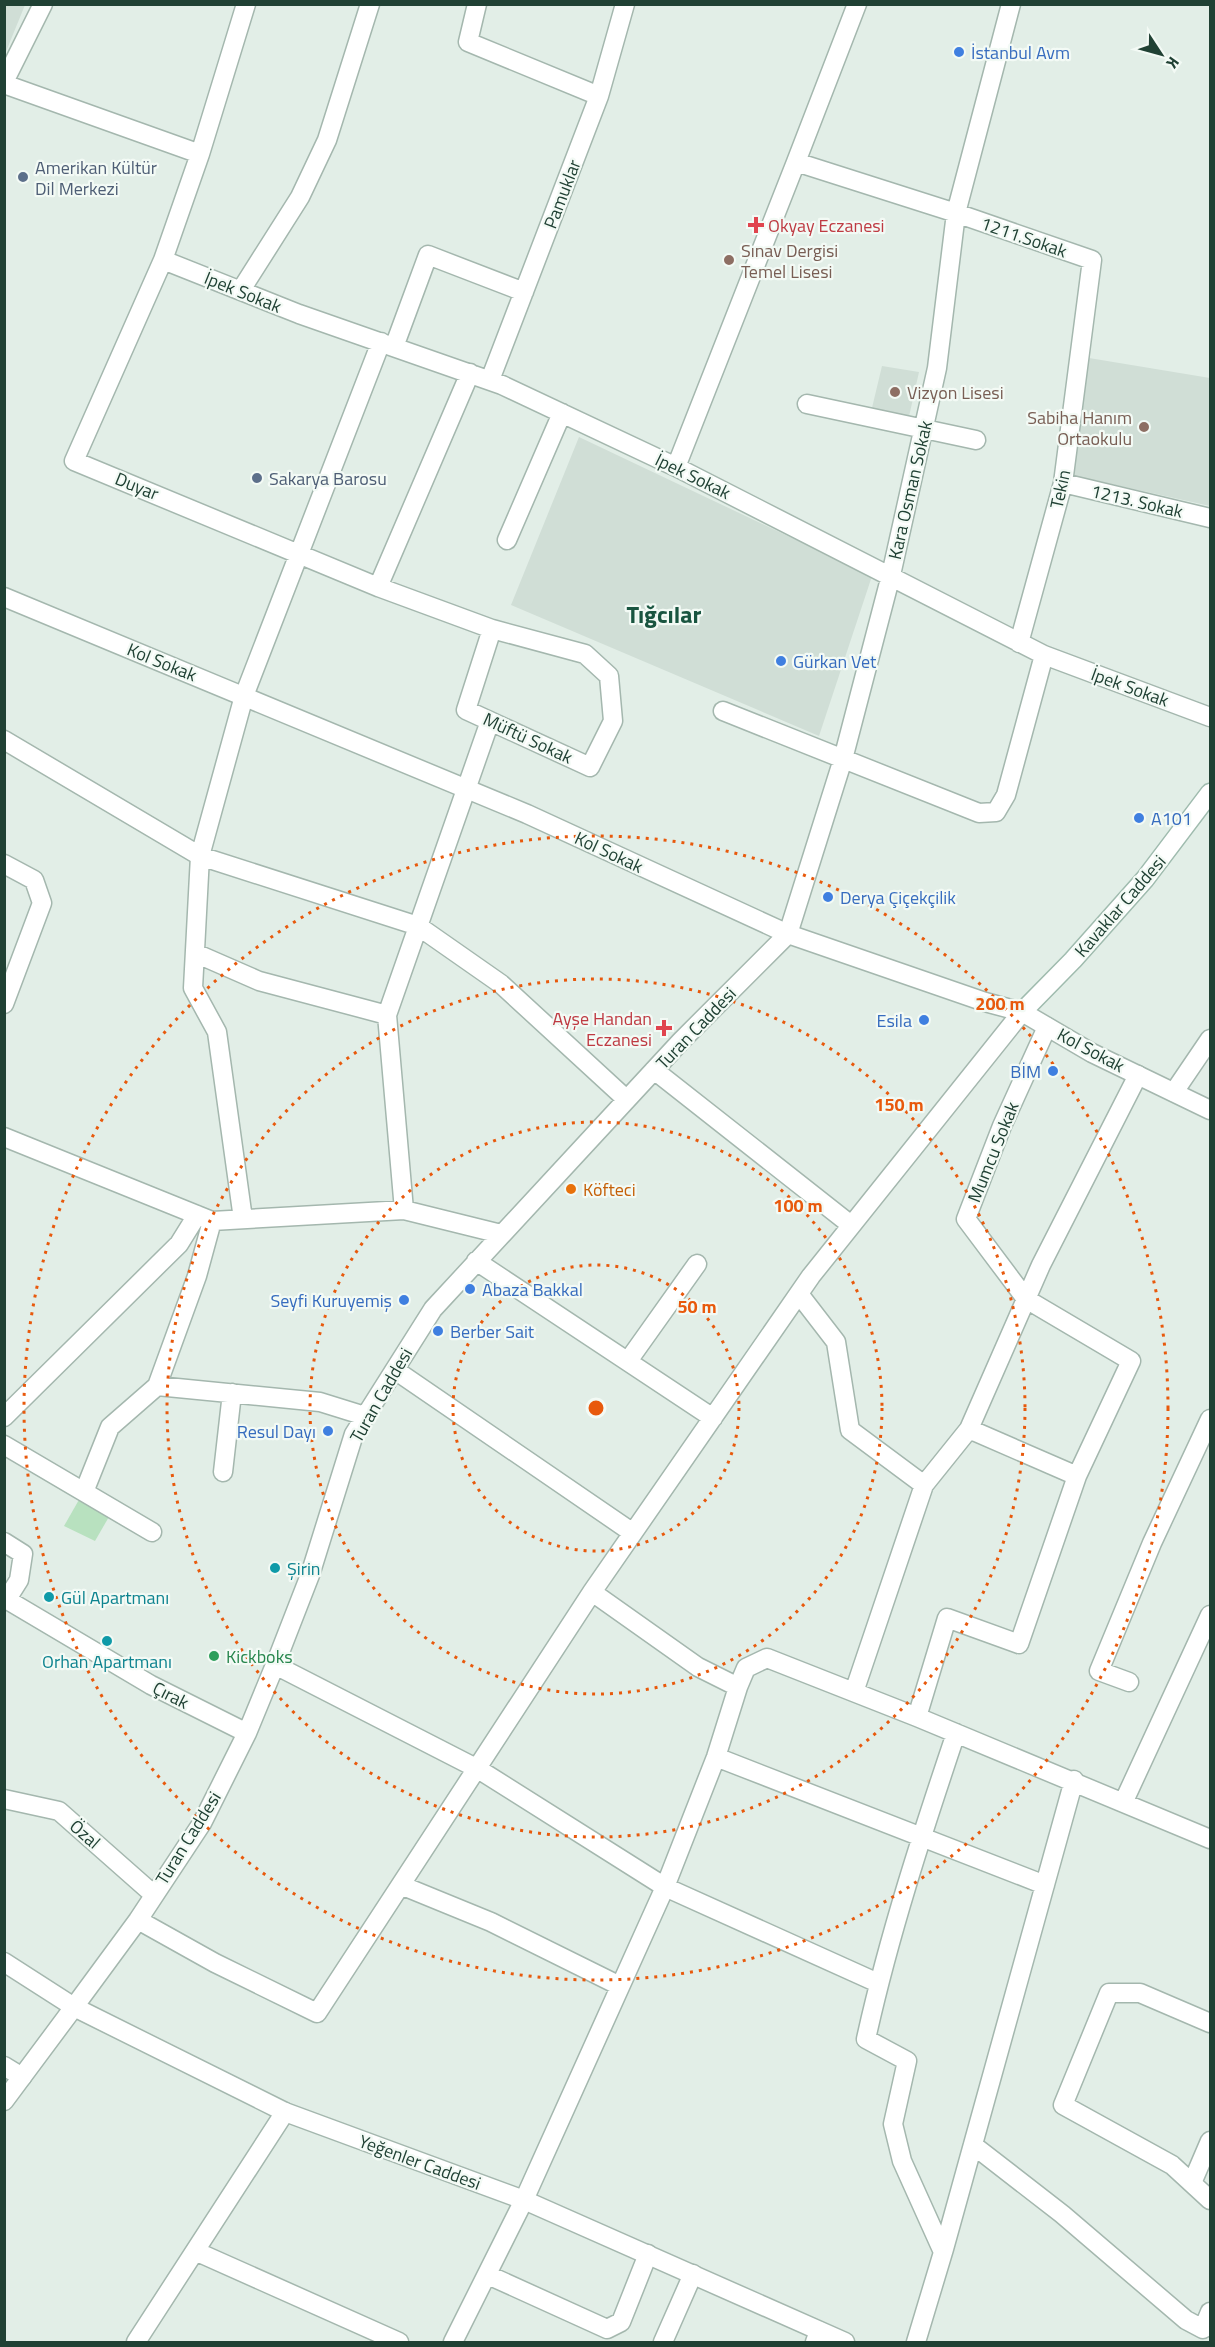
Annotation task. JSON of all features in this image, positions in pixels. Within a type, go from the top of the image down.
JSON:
[{"type":"street","points":[[43,4],[4,83],[200,154]]},
{"type":"street","name":"Duyar","points":[[246,4],[200,154],[164,260],[74,460],[378,587],[492,629],[585,654],[609,676],[613,721],[590,767]]},
{"type":"street","points":[[240,291],[300,197],[327,140],[370,4]]},
{"type":"street","points":[[477,4],[468,42],[599,96]]},
{"type":"street","name":"Pamuklar","points":[[490,380],[599,96],[625,4]]},
{"type":"street","points":[[676,467],[857,4]]},
{"type":"street","name":"Kara Osman Sokak","points":[[788,934],[843,759],[891,575],[937,368],[956,213],[1011,4]]},
{"type":"street","name":"1211.Sokak","points":[[796,162],[956,213],[1092,260]]},
{"type":"street","points":[[243,1219],[217,1032],[193,988],[200,856],[244,696],[299,554],[387,345],[428,255],[524,292]]},
{"type":"street","name":"İpek Sokak","points":[[164,260],[240,291],[490,380],[676,467],[1044,655],[1210,717]]},
{"type":"street","name":"Tekin","points":[[1019,643],[1063,483],[1092,260]]},
{"type":"street","points":[[378,587],[470,373]]},
{"type":"street","points":[[807,404],[976,440]]},
{"type":"street","points":[[507,540],[562,413]]},
{"type":"street","name":"1213. Sokak","points":[[1063,483],[1210,518]]},
{"type":"street","name":"Kol Sokak","points":[[4,597],[467,789],[788,934],[985,1002],[1022,1012],[1092,1053],[1210,1110]]},
{"type":"street","name":"Müftü Sokak","points":[[492,629],[466,710],[590,767]]},
{"type":"street","points":[[723,711],[979,813],[996,812],[1006,795],[1044,655]]},
{"type":"street","points":[[404,1210],[387,1016],[490,721]]},
{"type":"street","points":[[4,740],[200,856],[418,926],[501,984],[626,1099]]},
{"type":"street","name":"Kavaklar Caddesi","points":[[138,1920],[215,1963],[318,2013],[403,1886],[592,1592],[799,1294],[851,1225],[1022,1012],[1073,960],[1145,879],[1210,793]]},
{"type":"street","points":[[4,864],[34,880],[42,903],[11,967],[4,1004]]},
{"type":"street","name":"Turan Caddesi","points":[[4,2102],[138,1920],[202,1823],[247,1733],[275,1665],[310,1575],[354,1434],[433,1309],[626,1099],[788,934]]},
{"type":"street","points":[[195,952],[259,981],[387,1016]]},
{"type":"street","name":"Mumcu Sokak","points":[[1026,1299],[966,1219],[1002,1126],[1047,1027]]},
{"type":"street","points":[[1174,1092],[1210,1040]]},
{"type":"street","points":[[654,1070],[851,1225]]},
{"type":"street","points":[[854,1692],[924,1485],[969,1429],[1026,1299],[1138,1075]]},
{"type":"street","points":[[4,1137],[204,1218],[243,1219],[404,1210],[501,1234]]},
{"type":"street","points":[[84,1492],[110,1427],[157,1386],[197,1276],[204,1218]]},
{"type":"street","points":[[4,1417],[204,1218]]},
{"type":"street","points":[[476,1261],[713,1418]]},
{"type":"street","points":[[628,1362],[697,1264]]},
{"type":"street","points":[[799,1294],[836,1342],[850,1430],[924,1485]]},
{"type":"street","points":[[917,1716],[947,1618],[1018,1644],[1077,1476],[1131,1361],[1026,1299]]},
{"type":"street","points":[[395,1370],[633,1533]]},
{"type":"street","points":[[157,1386],[320,1402],[365,1416]]},
{"type":"street","points":[[223,1472],[232,1393]]},
{"type":"street","points":[[1129,1682],[1099,1671],[1152,1543],[1210,1419]]},
{"type":"street","points":[[969,1429],[1077,1476]]},
{"type":"street","points":[[4,1444],[152,1532]]},
{"type":"street","points":[[4,1542],[23,1554],[19,1580],[6,1598]]},
{"type":"street","points":[[592,1592],[698,1667],[738,1687]]},
{"type":"street","name":"Çırak","points":[[6,1598],[151,1685],[247,1733]]},
{"type":"street","points":[[1124,1801],[1210,1615]]},
{"type":"street","points":[[453,2343],[524,2200],[665,1887],[716,1757],[746,1668],[767,1658],[1074,1780],[1210,1839]]},
{"type":"street","points":[[275,1665],[478,1769],[665,1887],[878,1983]]},
{"type":"street","points":[[943,2252],[902,2161],[893,2124],[907,2061],[866,2039],[878,1983],[921,1835],[956,1732]]},
{"type":"street","points":[[716,1757],[1045,1885]]},
{"type":"street","points":[[916,2343],[1074,1780]]},
{"type":"street","name":"Özal","points":[[4,1799],[59,1811],[153,1894]]},
{"type":"street","points":[[403,1886],[491,1922],[620,1986]]},
{"type":"street","name":"Yeğenler Caddesi","points":[[4,1962],[74,2007],[285,2112],[524,2200],[693,2274],[817,2337],[845,2343]]},
{"type":"street","points":[[1210,2023],[1140,1993],[1109,1993],[1063,2105],[1172,2165],[1210,2200]]},
{"type":"street","points":[[4,2066],[22,2077]]},
{"type":"street","points":[[136,2343],[285,2112]]},
{"type":"street","points":[[1192,2182],[1210,2141]]},
{"type":"street","points":[[973,2145],[1062,2214],[1186,2320],[1203,2329],[1210,2312]]},
{"type":"street","points":[[195,2251],[399,2343]]},
{"type":"street","points":[[488,2275],[607,2329],[621,2322],[648,2254]]},
{"type":"street","points":[[663,2343],[693,2274]]},
{"type":"shaded area","points":[[4,5],[25,5],[5,54]]},
{"type":"shaded area","name":"Sabiha Hanım Ortaokulu","points":[[1089,358],[1210,378],[1210,506],[1071,475]]},
{"type":"shaded area","name":"Vizyon Lisesi","points":[[882,366],[919,372],[908,421],[871,412]]},
{"type":"shaded area","points":[[579,437],[872,576],[819,736],[511,605]]},
{"type":"green space","points":[[80,1498],[110,1515],[95,1541],[64,1526]]},
{"type":"place","name":"İstanbul Avm","points":[[959,52]]},
{"type":"place","name":"Amerikan Kültür Dil Merkezi","points":[[23,177]]},
{"type":"place","name":"Okyay Eczanesi","points":[[756,225]]},
{"type":"place","name":"Sınav Dergisi Temel Lisesi","points":[[729,260]]},
{"type":"place","name":"Vizyon Lisesi","points":[[895,392]]},
{"type":"place","name":"Sabiha Hanım Ortaokulu","points":[[1144,427]]},
{"type":"place","name":"Sakarya Barosu","points":[[257,478]]},
{"type":"place","name":"Gürkan Vet","points":[[781,661]]},
{"type":"place","name":"A101","points":[[1139,818]]},
{"type":"place","name":"Derya Çiçekçilik","points":[[828,897]]},
{"type":"place","name":"Esila","points":[[924,1020]]},
{"type":"place","name":"Ayşe Handan Eczanesi","points":[[664,1028]]},
{"type":"place","name":"BİM","points":[[1053,1071]]},
{"type":"place","name":"Köfteci","points":[[571,1189]]},
{"type":"place","name":"Abaza Bakkal","points":[[470,1289]]},
{"type":"place","name":"Seyfi Kuruyemiş","points":[[404,1300]]},
{"type":"place","name":"Berber Sait","points":[[438,1331]]},
{"type":"place","name":"Resul Dayı","points":[[328,1431]]},
{"type":"place","name":"Şirin","points":[[275,1568]]},
{"type":"place","name":"Gül Apartmanı","points":[[49,1597]]},
{"type":"place","name":"Orhan Apartmanı","points":[[107,1641]]},
{"type":"place","name":"Kickboks","points":[[214,1656]]},
{"type":"district","name":"Tığcılar","points":[[664,614]]}]
